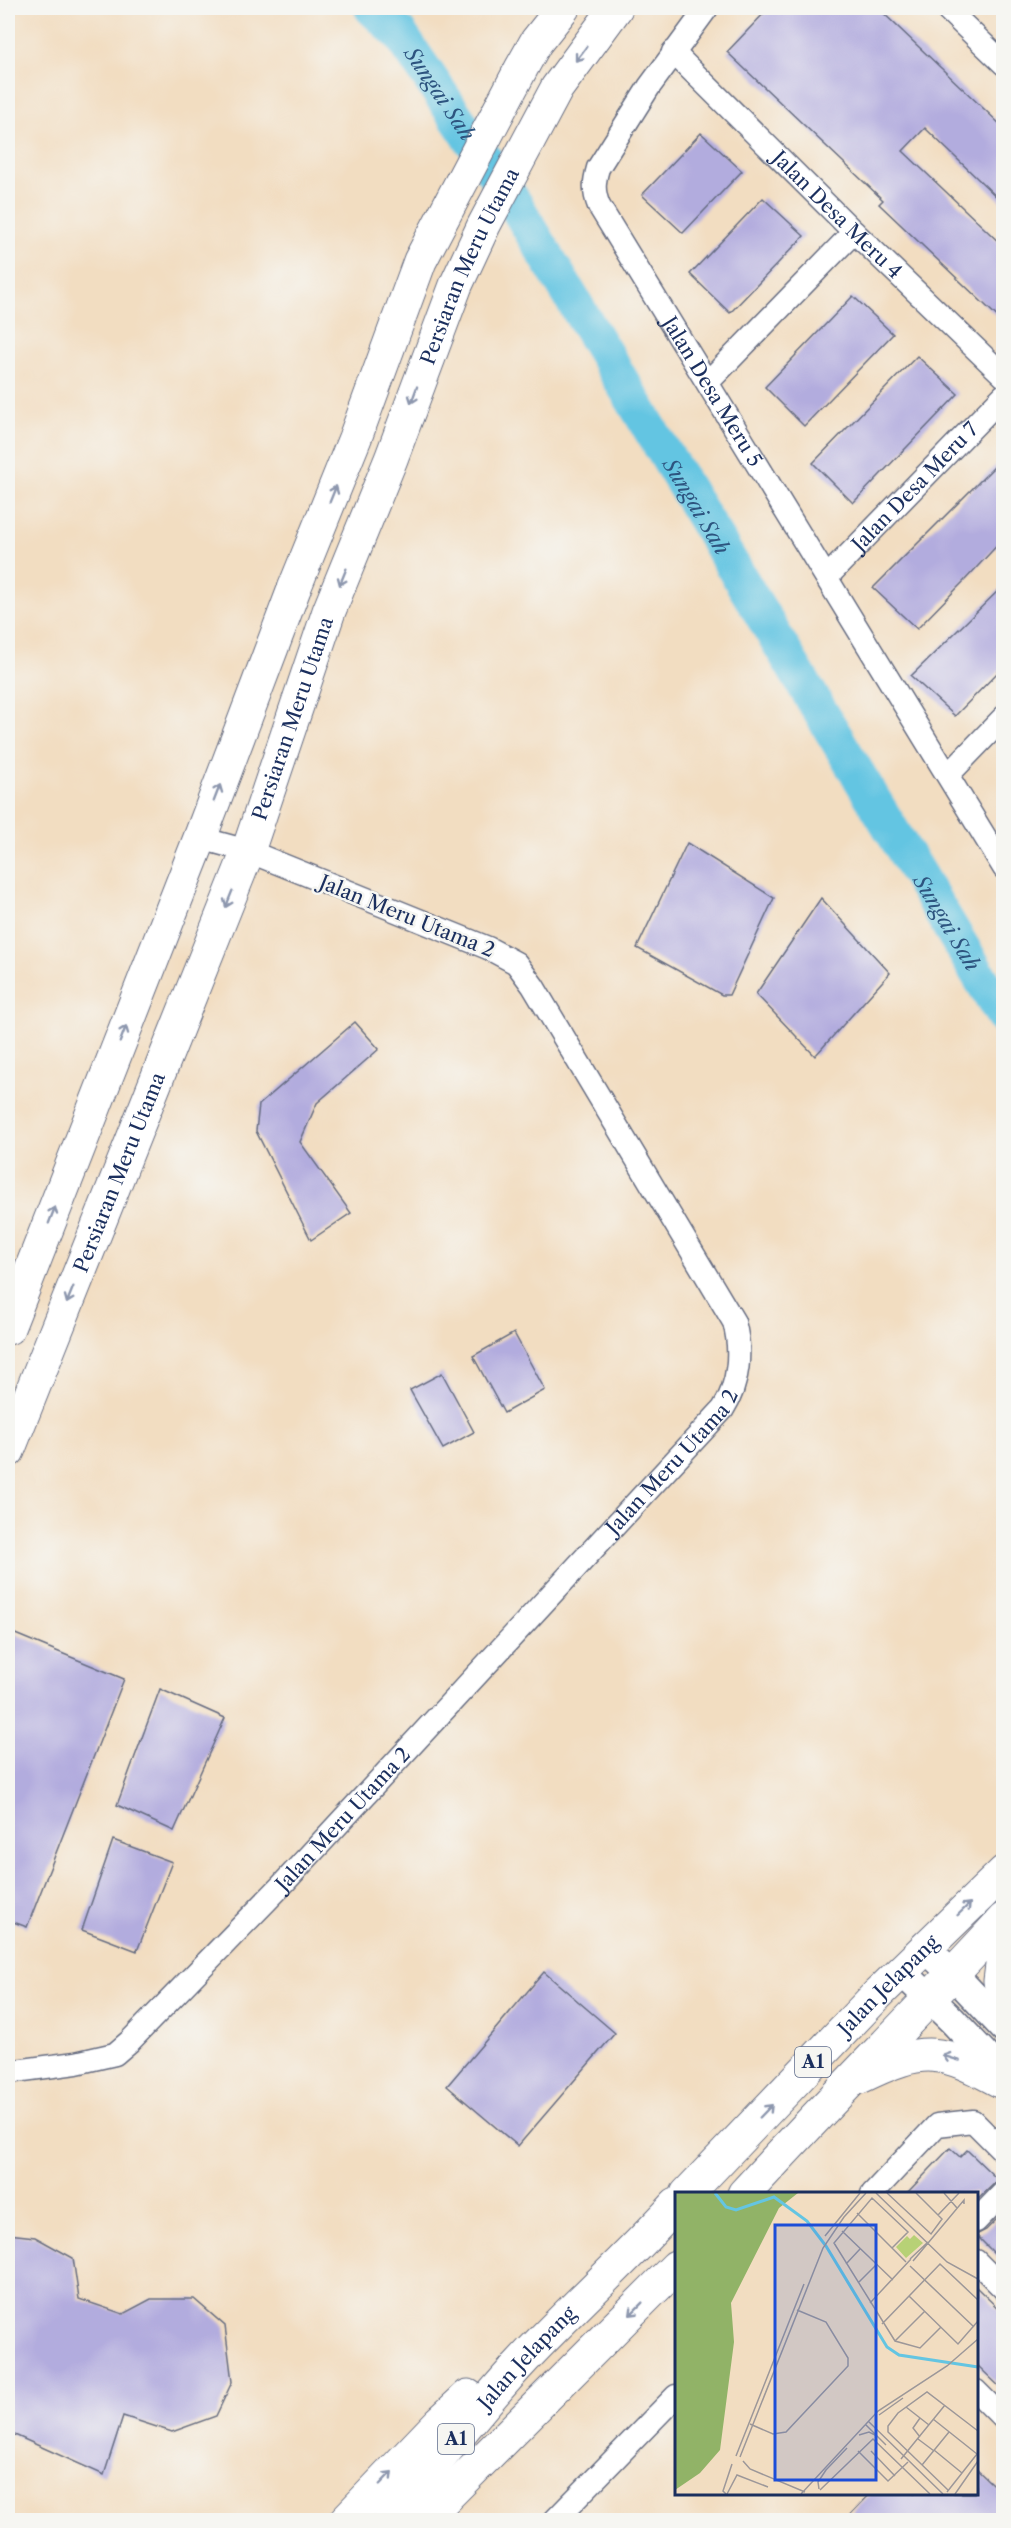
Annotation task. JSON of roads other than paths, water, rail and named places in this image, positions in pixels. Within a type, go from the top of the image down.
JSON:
[{"type":"main road","name":"Persiaran Meru Utama","points":[[8,1328],[200,837],[294,589],[355,438],[420,261],[536,42],[563,8]]},
{"type":"main road","name":"Persiaran Meru Utama","points":[[8,1451],[248,852],[329,611],[391,459],[440,323],[484,225],[557,88],[616,8]]},
{"type":"main road","points":[[294,589],[329,611]]},
{"type":"main road","name":"Jalan Jelapang","points":[[688,2192],[924,1947],[1004,1872]]},
{"type":"main road","name":"Jalan Jelapang","points":[[726,2153],[749,2188],[843,2085],[953,1974],[1004,1918]]},
{"type":"main road","points":[[1004,1948],[1000,1981],[1004,2004]]},
{"type":"main road","points":[[843,2085],[879,2068],[914,2056],[941,2055],[964,2061],[1004,2082]]},
{"type":"main road","name":"Jalan Jelapang","points":[[389,2520],[478,2411],[525,2358],[644,2241],[675,2206]]},
{"type":"main road","name":"Jalan Jelapang","points":[[423,2520],[675,2268]]},
{"type":"main road","points":[[346,2520],[440,2422],[472,2393],[525,2358]]},
{"type":"main road","points":[[448,2520],[511,2432]]},
{"type":"street","name":"Jalan Desa Meru 5","points":[[707,8],[673,52],[598,168],[594,181],[594,193],[599,206],[1004,868]]},
{"type":"street","points":[[946,8],[1004,64]]},
{"type":"street","name":"Jalan Desa Meru 4","points":[[673,52],[854,232],[1004,376]]},
{"type":"street","points":[[708,382],[854,232]]},
{"type":"street","name":"Jalan Desa Meru 7","points":[[826,577],[1004,395]]},
{"type":"street","points":[[948,775],[1004,717]]},
{"type":"street","name":"Jalan Meru Utama 2","points":[[8,2072],[76,2063],[115,2054],[130,2041],[280,1887],[723,1409],[730,1398],[737,1370],[738,1336],[734,1322],[545,1006],[516,963],[488,948],[248,852],[200,837]]},
{"type":"street","points":[[924,1947],[1004,2028]]},
{"type":"street","points":[[901,1971],[1004,2075]]},
{"type":"street","points":[[873,2192],[937,2125],[974,2121],[1004,2152]]},
{"type":"street","points":[[978,2219],[1004,2193]]},
{"type":"street","points":[[978,2263],[1004,2289]]},
{"type":"street","points":[[978,2393],[1004,2419]]},
{"type":"street","points":[[555,2520],[675,2397]]},
{"type":"waterway","name":"Sungai Sah","points":[[372,8],[400,34],[515,204],[1004,1017]]}]
